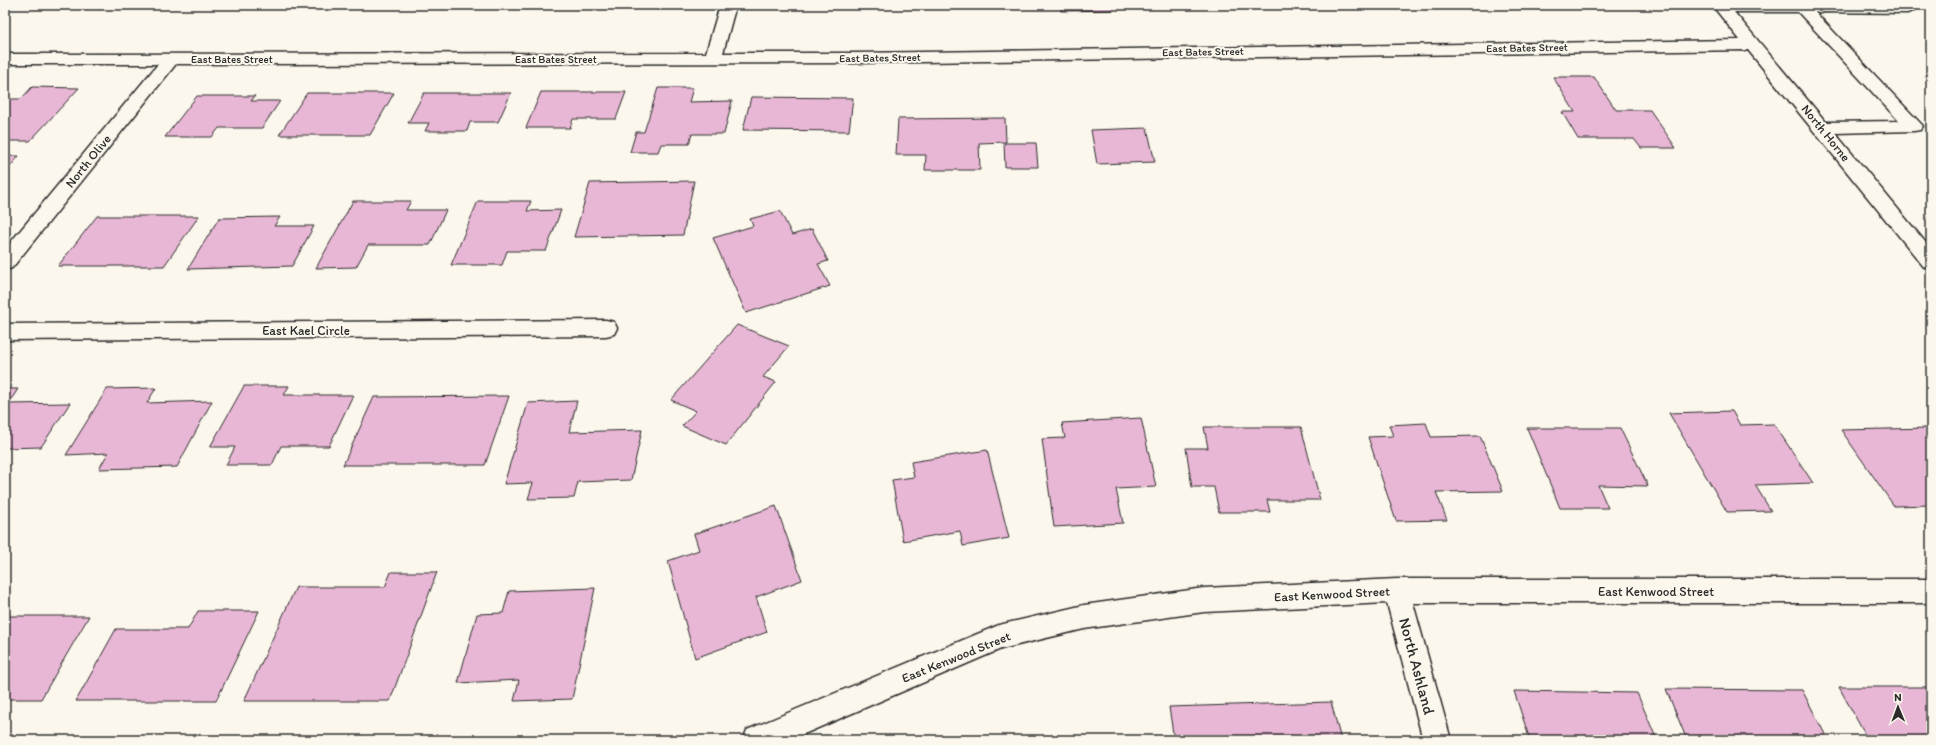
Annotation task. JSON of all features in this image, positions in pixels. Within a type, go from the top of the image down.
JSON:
[{"type":"street","points":[[713,58],[728,5]]},
{"type":"street","points":[[1721,6],[1907,8]]},
{"type":"street","name":"North Horne","points":[[1721,6],[1931,262]]},
{"type":"street","points":[[1802,7],[1914,126],[1822,128]]},
{"type":"street","name":"East Bates Street","points":[[5,59],[864,58],[1258,50],[1754,45]]},
{"type":"street","name":"North Olive","points":[[5,263],[171,59]]},
{"type":"street","points":[[1912,238],[1931,238]]},
{"type":"street","name":"East Kael Circle","points":[[5,332],[606,328]]},
{"type":"street","name":"East Kenwood Street","points":[[757,740],[999,638],[1084,617],[1204,600],[1397,591],[1931,591]]},
{"type":"street","name":"North Ashland","points":[[1397,591],[1437,740]]},
{"type":"building","points":[[1060,5],[1112,5],[1113,10],[1061,11]]},
{"type":"building","points":[[1553,77],[1594,77],[1616,110],[1650,110],[1676,148],[1641,148],[1634,139],[1578,139],[1562,112],[1575,112]]},
{"type":"building","points":[[32,87],[79,88],[30,141],[5,141],[5,102],[7,99],[21,99]]},
{"type":"building","points":[[658,88],[693,88],[689,102],[732,101],[724,134],[692,134],[689,144],[661,144],[658,152],[630,152],[636,132],[644,132]]},
{"type":"building","points":[[541,92],[626,92],[616,119],[573,119],[570,128],[526,128]]},
{"type":"building","points":[[307,93],[394,93],[370,135],[279,135]]},
{"type":"building","points":[[424,93],[511,93],[498,122],[470,122],[467,131],[425,131],[429,123],[408,123]]},
{"type":"building","points":[[197,96],[255,96],[251,101],[280,101],[262,128],[219,128],[212,137],[165,137]]},
{"type":"building","points":[[751,97],[853,98],[849,131],[743,130]]},
{"type":"building","points":[[1005,118],[1006,142],[979,143],[980,170],[925,170],[926,155],[896,155],[898,119]]},
{"type":"building","points":[[1147,128],[1155,162],[1097,164],[1091,130]]},
{"type":"building","points":[[1004,143],[1036,143],[1038,167],[1005,167]]},
{"type":"building","points":[[5,156],[19,156],[5,173]]},
{"type":"building","points":[[694,181],[683,235],[574,237],[590,183]]},
{"type":"building","points":[[353,201],[411,201],[406,210],[446,210],[430,245],[368,245],[356,267],[316,268]]},
{"type":"building","points":[[478,201],[531,201],[527,211],[561,210],[546,251],[507,251],[502,265],[451,265]]},
{"type":"building","points":[[780,211],[792,235],[812,229],[828,261],[818,264],[830,286],[746,313],[713,238],[753,226],[750,219]]},
{"type":"building","points":[[97,216],[199,216],[164,266],[58,266]]},
{"type":"building","points":[[280,217],[274,226],[314,226],[292,266],[188,269],[219,218]]},
{"type":"building","points":[[737,325],[789,346],[763,377],[776,382],[726,445],[682,426],[696,411],[671,400]]},
{"type":"building","points":[[244,386],[289,386],[284,395],[353,395],[329,446],[281,446],[272,465],[226,465],[235,447],[210,447]]},
{"type":"building","points":[[156,388],[147,403],[212,401],[177,467],[99,469],[108,453],[66,455],[107,389]]},
{"type":"building","points":[[5,389],[18,389],[8,404],[70,403],[41,447],[5,448]]},
{"type":"building","points":[[509,396],[485,465],[343,465],[374,397]]},
{"type":"building","points":[[577,401],[569,432],[642,430],[631,480],[578,482],[574,498],[528,499],[533,483],[504,484],[528,403]]},
{"type":"building","points":[[1732,411],[1740,425],[1774,424],[1813,483],[1755,485],[1771,511],[1727,512],[1669,413]]},
{"type":"building","points":[[1141,418],[1156,487],[1116,489],[1123,523],[1054,527],[1042,439],[1065,438],[1062,423]]},
{"type":"building","points":[[1426,423],[1431,437],[1480,436],[1503,491],[1436,492],[1447,520],[1396,521],[1368,437],[1393,436],[1389,425]]},
{"type":"building","points":[[1204,427],[1301,427],[1320,500],[1267,500],[1270,512],[1219,512],[1214,487],[1192,487],[1186,448],[1208,448]]},
{"type":"building","points":[[1527,428],[1620,428],[1648,486],[1598,485],[1608,508],[1560,508]]},
{"type":"building","points":[[1931,428],[1931,505],[1894,506],[1841,430]]},
{"type":"building","points":[[987,450],[1009,538],[963,546],[960,531],[903,541],[892,480],[914,477],[911,462]]},
{"type":"building","points":[[776,506],[802,580],[756,597],[767,632],[695,658],[668,561],[699,550],[694,534]]},
{"type":"building","points":[[391,572],[437,572],[390,701],[244,701],[296,587],[385,587]]},
{"type":"building","points":[[595,588],[572,699],[514,701],[519,680],[458,683],[477,614],[503,613],[509,591]]},
{"type":"building","points":[[198,611],[259,611],[216,701],[76,701],[116,629],[188,629]]},
{"type":"building","points":[[5,616],[89,616],[41,699],[5,699]]},
{"type":"building","points":[[1839,687],[1931,687],[1931,740],[1868,740]]},
{"type":"building","points":[[1666,689],[1802,690],[1828,740],[1687,740]]},
{"type":"building","points":[[1514,691],[1637,693],[1657,740],[1530,740]]},
{"type":"building","points":[[1331,702],[1341,740],[1174,740],[1169,707]]}]
